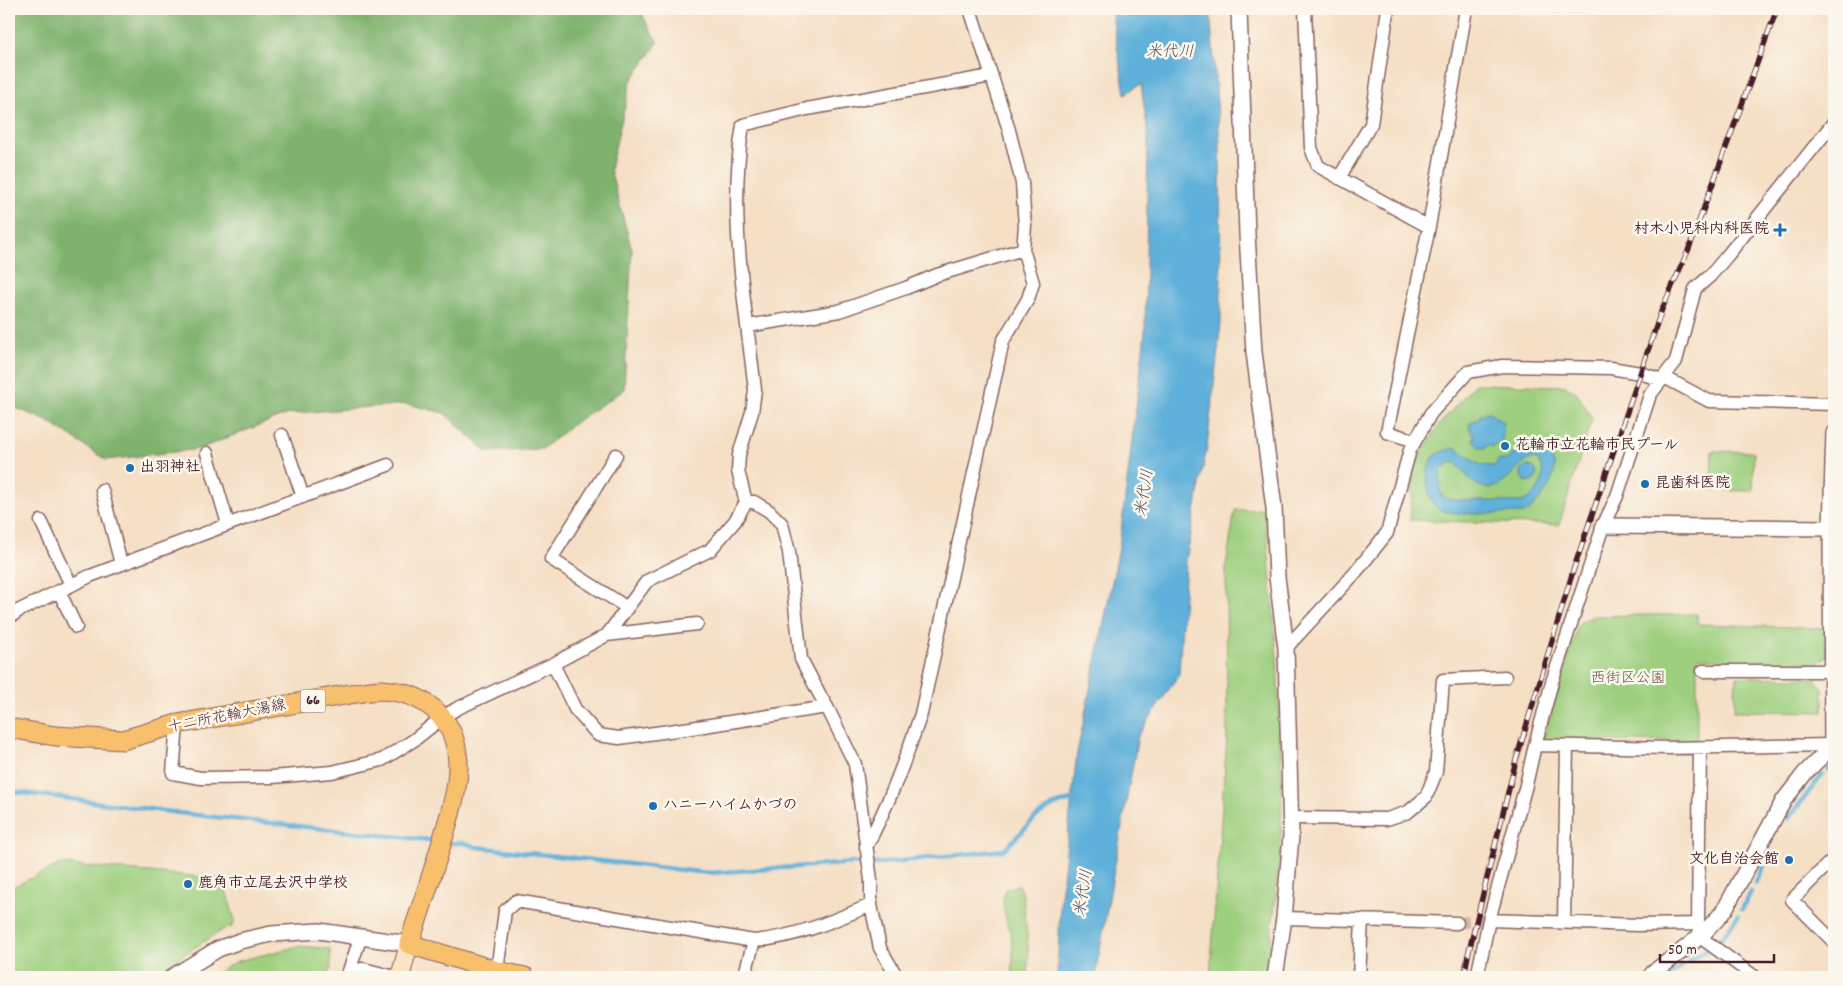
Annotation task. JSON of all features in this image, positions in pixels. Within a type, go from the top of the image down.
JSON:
[{"type":"main road","name":"十二所花輪大湯線","points":[[9,728],[55,736],[123,740],[178,724],[382,690],[407,695],[430,705],[443,717]]},
{"type":"main road","points":[[400,977],[409,944],[438,860],[453,804],[457,776],[457,752],[443,717]]},
{"type":"main road","points":[[409,944],[497,971],[525,977]]},
{"type":"street","points":[[866,847],[885,811],[921,714],[1003,340],[1028,299],[1033,283],[1023,249],[1025,226],[1022,183],[1009,130],[970,9]]},
{"type":"street","points":[[1239,9],[1247,234],[1254,352],[1274,508],[1277,577],[1286,648],[1290,836],[1284,918],[1274,977]]},
{"type":"street","points":[[1305,9],[1311,148],[1318,166],[1429,227]]},
{"type":"street","points":[[1339,178],[1372,124],[1388,9]]},
{"type":"street","points":[[1415,441],[1387,432],[1429,227],[1466,9]]},
{"type":"street","points":[[607,635],[626,607],[648,581],[710,550],[736,522],[746,502],[738,471],[738,455],[752,412],[755,390],[738,236],[739,148],[743,125],[807,109],[991,76]]},
{"type":"street","points":[[1478,977],[1489,920],[1552,682],[1603,526],[1617,496],[1650,395],[1676,361],[1695,289],[1710,276],[1727,256],[1834,122]]},
{"type":"street","points":[[748,326],[839,311],[906,288],[936,275],[1023,249]]},
{"type":"street","points":[[1286,648],[1355,574],[1387,533],[1410,450],[1431,413],[1468,372],[1502,366],[1610,368],[1663,379],[1709,401],[1834,404]]},
{"type":"street","points":[[1650,977],[1699,931],[1715,922],[1725,909],[1784,800],[1805,773],[1833,745],[1834,433]]},
{"type":"street","points":[[282,434],[303,497]]},
{"type":"street","points":[[207,453],[228,524]]},
{"type":"street","points":[[616,455],[551,559],[626,607]]},
{"type":"street","points":[[9,618],[18,610],[121,564],[388,465]]},
{"type":"street","points":[[102,490],[121,564]]},
{"type":"street","points":[[746,502],[754,502],[770,511],[782,524],[790,552],[801,659],[855,764],[871,880],[871,905],[880,948],[897,977]]},
{"type":"street","points":[[41,520],[71,585]]},
{"type":"street","points":[[1603,526],[1833,528]]},
{"type":"street","points":[[59,591],[76,627]]},
{"type":"street","points":[[178,724],[173,773],[201,778],[272,777],[332,772],[382,760],[414,740],[456,709],[552,664],[607,635],[697,624]]},
{"type":"street","points":[[552,664],[575,709],[598,735],[619,738],[827,707]]},
{"type":"street","points":[[1703,671],[1832,672]]},
{"type":"street","points":[[1290,818],[1387,818],[1408,812],[1426,797],[1436,772],[1443,680],[1506,677]]},
{"type":"street","points":[[9,738],[30,732]]},
{"type":"street","points":[[1535,745],[1700,748],[1833,745]]},
{"type":"street","points":[[1564,922],[1567,746]]},
{"type":"street","points":[[1699,931],[1700,748]]},
{"type":"street","points":[[1834,858],[1792,900],[1834,942]]},
{"type":"street","points":[[497,971],[505,911],[516,901],[754,941],[769,940],[819,927],[871,905]]},
{"type":"street","points":[[1284,918],[1457,923]]},
{"type":"street","points":[[1359,977],[1362,920]]},
{"type":"street","points":[[1489,920],[1564,922],[1699,931],[1755,977]]},
{"type":"street","points":[[172,977],[218,949],[240,941],[271,934],[319,930],[409,944]]},
{"type":"street","points":[[347,974],[361,936]]},
{"type":"street","points":[[744,977],[754,941]]},
{"type":"street","points":[[347,974],[363,970],[395,977]]},
{"type":"green space","points":[[9,9],[639,9],[658,43],[631,81],[610,169],[632,250],[624,390],[577,421],[542,449],[487,452],[444,413],[407,404],[288,414],[199,449],[106,460],[47,421],[9,405]]},
{"type":"green space","name":"花輪市立花輪市民プール","points":[[1475,384],[1565,386],[1576,392],[1592,418],[1559,525],[1410,520],[1414,466],[1439,425]]},
{"type":"green space","points":[[1712,451],[1754,452],[1753,491],[1711,490]]},
{"type":"green space","points":[[1265,509],[1277,657],[1282,782],[1280,864],[1266,977],[1210,977],[1227,737],[1226,565],[1235,510]]},
{"type":"green space","name":"西街区公園","points":[[1697,614],[1698,624],[1826,628],[1827,656],[1817,664],[1721,664],[1715,659],[1697,657],[1697,741],[1542,742],[1579,623],[1594,616]]},
{"type":"green space","points":[[1736,677],[1814,678],[1823,688],[1823,712],[1734,711]]},
{"type":"green space","points":[[60,864],[215,878],[224,884],[235,920],[232,927],[224,929],[148,977],[9,977],[9,889]]},
{"type":"green space","points":[[1018,885],[1023,895],[1028,947],[1028,977],[1013,977],[1013,946],[1003,903],[1006,889]]},
{"type":"green space","points":[[299,946],[330,949],[331,969],[325,977],[209,977],[238,961]]},
{"type":"water","name":"米代川","points":[[1111,9],[1210,9],[1220,143],[1221,323],[1207,446],[1186,561],[1179,674],[1138,736],[1095,977],[1057,977],[1060,906],[1077,753],[1119,548],[1145,333],[1148,135],[1141,84],[1125,94]]},
{"type":"water","points":[[1489,412],[1504,423],[1502,440],[1493,447],[1488,445],[1484,448],[1479,447],[1473,440],[1474,434],[1471,432],[1469,424],[1479,418],[1481,414]]},
{"type":"water","points":[[1532,446],[1545,451],[1552,458],[1554,466],[1553,476],[1549,485],[1528,512],[1468,514],[1448,512],[1441,510],[1432,500],[1427,485],[1428,469],[1430,462],[1438,453],[1455,448],[1481,465],[1495,466],[1498,460],[1506,460],[1520,449]],"holes":[[[1535,458],[1540,464],[1543,476],[1541,483],[1534,494],[1522,502],[1452,500],[1444,497],[1440,491],[1441,469],[1451,462],[1455,463],[1475,484],[1487,488],[1500,485],[1528,460]]]},
{"type":"water","points":[[1526,466],[1532,466],[1537,471],[1535,480],[1526,482],[1521,477],[1521,471]]},
{"type":"waterway","points":[[1828,770],[1834,764]]},
{"type":"waterway","points":[[1788,819],[1822,775]]},
{"type":"waterway","points":[[9,791],[187,814],[437,841]]},
{"type":"waterway","points":[[447,843],[465,843],[476,847],[709,873],[854,863],[864,865],[1004,850],[1036,817],[1052,806],[1077,798]]},
{"type":"waterway","points":[[1755,884],[1766,862]]},
{"type":"waterway","points":[[1742,909],[1751,892]]},
{"type":"waterway","points":[[1717,941],[1738,916]]},
{"type":"waterway","points":[[1689,961],[1708,949]]},
{"type":"waterway","points":[[1668,977],[1682,966]]},
{"type":"tunnel","points":[[1457,923],[1489,920]]},
{"type":"railway","points":[[1464,977],[1516,760],[1573,571],[1662,309],[1688,251],[1777,9]]},
{"type":"place","name":"村木小児科内科医院","points":[[1780,230]]},
{"type":"place","name":"花輪市立花輪市民プール","points":[[1505,446]]},
{"type":"place","name":"出羽神社","points":[[130,468]]},
{"type":"place","name":"昆歯科医院","points":[[1645,484]]},
{"type":"place","name":"ハニーハイムかづの","points":[[653,806]]},
{"type":"place","name":"文化自治会館","points":[[1789,860]]},
{"type":"place","name":"鹿角市立尾去沢中学校","points":[[188,884]]}]
